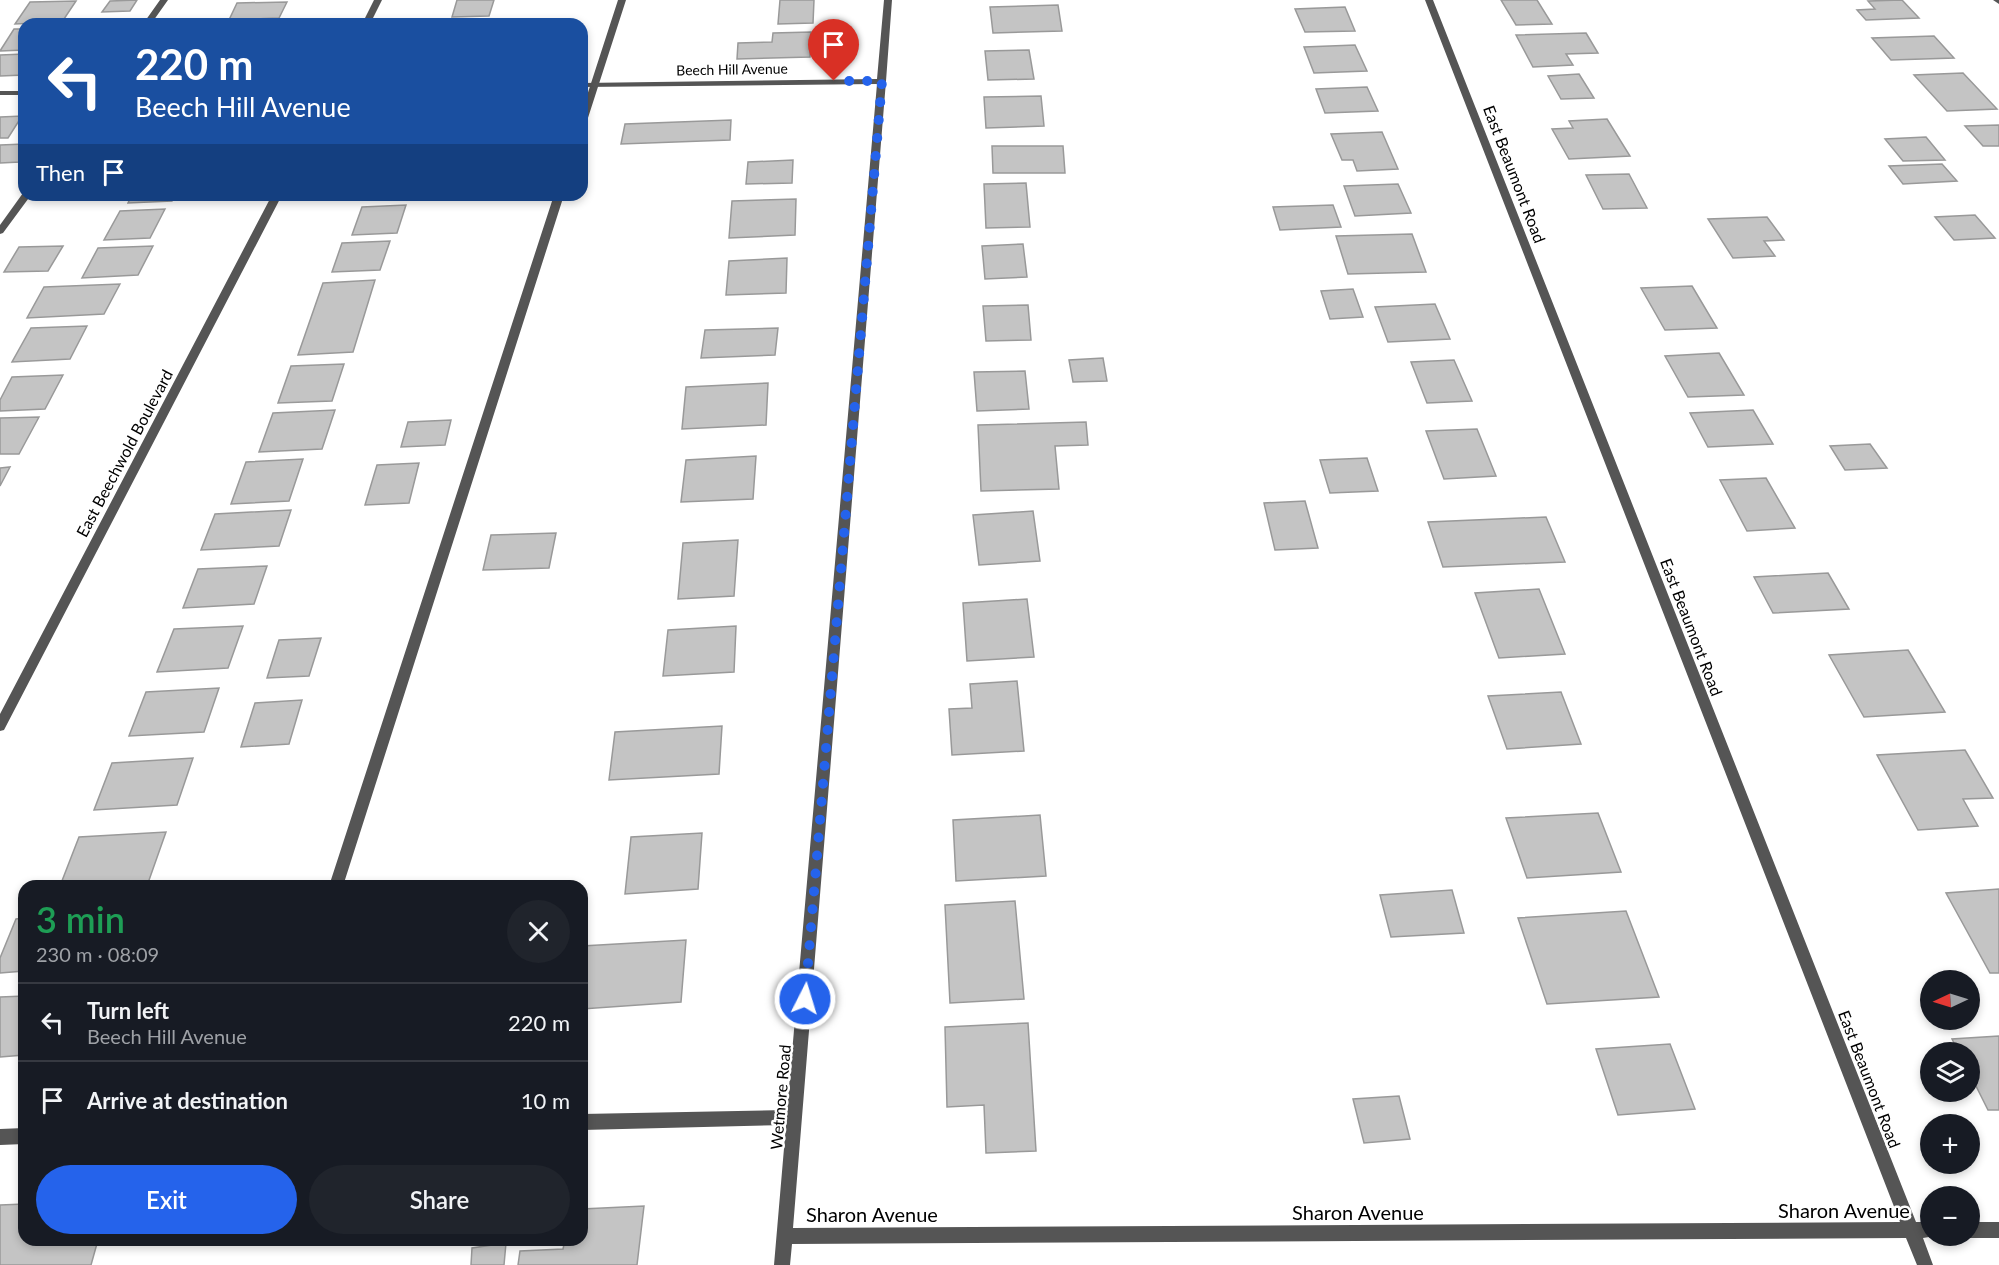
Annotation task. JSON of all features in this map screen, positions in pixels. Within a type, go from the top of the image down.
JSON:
[{"type":"street","points":[[151,18],[164,0]]},
{"type":"street","points":[[369,18],[378,0]]},
{"type":"street","points":[[588,106],[622,0]]},
{"type":"street","name":"Wetmore Road","points":[[782,1265],[888,0]]},
{"type":"street","name":"East Beaumont Road","points":[[1429,0],[1925,1265]]},
{"type":"street","name":"Beech Hill Avenue","points":[[588,85],[882,81]]},
{"type":"street","points":[[0,93],[18,93]]},
{"type":"street","points":[[0,231],[22,201]]},
{"type":"street","name":"East Beechwold Boulevard","points":[[0,726],[274,201]]},
{"type":"street","points":[[338,880],[557,201]]},
{"type":"street","points":[[588,1122],[795,1117]]},
{"type":"street","points":[[0,1137],[18,1136]]},
{"type":"street","name":"Sharon Avenue","points":[[785,1236],[1920,1230]]},
{"type":"street","points":[[1980,1230],[1999,1230]]},
{"type":"building","points":[[137,0],[130,11],[102,12],[110,1]]},
{"type":"building","points":[[457,0],[494,0],[489,16],[452,17]]},
{"type":"building","points":[[780,0],[814,0],[813,23],[778,24]]},
{"type":"building","points":[[1501,0],[1537,0],[1552,24],[1516,25]]},
{"type":"building","points":[[1902,0],[1919,18],[1866,20],[1857,10],[1875,9],[1868,1]]},
{"type":"building","points":[[76,1],[65,18],[19,18],[30,2]]},
{"type":"building","points":[[287,2],[279,18],[230,18],[237,3]]},
{"type":"building","points":[[1058,5],[1062,31],[993,33],[990,7]]},
{"type":"building","points":[[1345,7],[1355,31],[1305,32],[1295,9]]},
{"type":"building","points":[[14,29],[18,29],[18,50],[0,51]]},
{"type":"building","points":[[811,32],[810,57],[737,59],[738,43],[772,42],[773,33]]},
{"type":"building","points":[[1586,33],[1598,53],[1566,54],[1573,65],[1533,67],[1516,35]]},
{"type":"building","points":[[1934,36],[1954,58],[1891,60],[1872,38]]},
{"type":"building","points":[[1355,45],[1367,71],[1314,73],[1304,47]]},
{"type":"building","points":[[1029,50],[1034,79],[988,80],[985,51]]},
{"type":"building","points":[[18,54],[18,75],[0,76],[0,55]]},
{"type":"building","points":[[1963,73],[1997,109],[1947,111],[1914,75]]},
{"type":"building","points":[[1579,74],[1594,98],[1561,99],[1548,76]]},
{"type":"building","points":[[1367,87],[1378,111],[1325,113],[1316,89]]},
{"type":"building","points":[[1041,96],[1044,126],[986,128],[984,97]]},
{"type":"building","points":[[18,116],[18,122],[8,138],[0,138],[0,117]]},
{"type":"building","points":[[1607,119],[1630,156],[1569,159],[1552,129],[1573,128],[1569,121]]},
{"type":"building","points":[[731,120],[730,140],[621,144],[625,124]]},
{"type":"building","points":[[1999,125],[1999,146],[1983,146],[1965,126]]},
{"type":"building","points":[[1382,132],[1398,169],[1357,171],[1353,160],[1342,160],[1331,134]]},
{"type":"building","points":[[1926,137],[1945,160],[1903,161],[1885,139]]},
{"type":"building","points":[[18,144],[18,162],[0,163],[0,145]]},
{"type":"building","points":[[992,146],[1063,146],[1065,173],[993,173]]},
{"type":"building","points":[[793,160],[792,183],[746,184],[748,162]]},
{"type":"building","points":[[1942,164],[1957,181],[1903,184],[1889,166]]},
{"type":"building","points":[[1629,174],[1647,208],[1603,209],[1586,175]]},
{"type":"building","points":[[1026,183],[1030,227],[986,228],[984,184]]},
{"type":"building","points":[[1398,184],[1411,213],[1355,216],[1344,186]]},
{"type":"building","points":[[796,199],[795,235],[729,238],[732,201]]},
{"type":"building","points":[[129,201],[172,201],[128,203]]},
{"type":"building","points":[[406,205],[397,233],[352,235],[362,207]]},
{"type":"building","points":[[1333,205],[1341,227],[1280,230],[1273,207]]},
{"type":"building","points":[[165,209],[150,238],[104,240],[120,211]]},
{"type":"building","points":[[1975,215],[1995,238],[1954,240],[1935,217]]},
{"type":"building","points":[[1767,217],[1784,240],[1764,241],[1775,256],[1733,258],[1708,219]]},
{"type":"building","points":[[1412,234],[1426,272],[1348,274],[1336,236]]},
{"type":"building","points":[[390,241],[380,270],[332,272],[342,243]]},
{"type":"building","points":[[1023,244],[1027,277],[985,279],[982,246]]},
{"type":"building","points":[[63,246],[48,271],[4,272],[19,247]]},
{"type":"building","points":[[153,246],[138,275],[82,278],[98,248]]},
{"type":"building","points":[[787,258],[786,293],[726,295],[729,261]]},
{"type":"building","points":[[375,280],[353,352],[298,355],[323,283]]},
{"type":"building","points":[[120,284],[104,314],[27,318],[44,287]]},
{"type":"building","points":[[1692,286],[1717,328],[1665,330],[1641,288]]},
{"type":"building","points":[[1353,289],[1363,317],[1330,319],[1321,291]]},
{"type":"building","points":[[1435,304],[1450,339],[1388,342],[1375,307]]},
{"type":"building","points":[[1028,305],[1031,340],[986,341],[983,306]]},
{"type":"building","points":[[87,326],[70,359],[12,362],[31,328]]},
{"type":"building","points":[[778,328],[775,355],[701,358],[705,330]]},
{"type":"building","points":[[1719,353],[1744,395],[1688,397],[1665,356]]},
{"type":"building","points":[[1103,358],[1107,381],[1073,382],[1069,360]]},
{"type":"building","points":[[1454,360],[1472,401],[1427,403],[1411,362]]},
{"type":"building","points":[[344,364],[332,401],[278,403],[291,366]]},
{"type":"building","points":[[1025,371],[1029,409],[977,411],[974,372]]},
{"type":"building","points":[[63,375],[45,409],[0,411],[0,400],[12,377]]},
{"type":"building","points":[[768,383],[766,425],[682,429],[686,387]]},
{"type":"building","points":[[335,410],[322,449],[259,452],[273,413]]},
{"type":"building","points":[[1753,410],[1773,444],[1708,447],[1690,413]]},
{"type":"building","points":[[39,417],[19,454],[0,454],[0,418]]},
{"type":"building","points":[[451,420],[445,445],[401,447],[408,422]]},
{"type":"building","points":[[1086,422],[1088,445],[1055,446],[1059,489],[981,491],[978,425]]},
{"type":"building","points":[[1477,429],[1496,476],[1444,479],[1426,431]]},
{"type":"building","points":[[1870,444],[1887,468],[1845,470],[1830,446]]},
{"type":"building","points":[[756,456],[753,499],[681,502],[686,460]]},
{"type":"building","points":[[1367,458],[1378,491],[1330,493],[1320,460]]},
{"type":"building","points":[[303,459],[289,501],[231,504],[246,462]]},
{"type":"building","points":[[419,463],[409,503],[365,505],[377,465]]},
{"type":"building","points":[[10,467],[0,486],[0,468]]},
{"type":"building","points":[[1766,478],[1795,528],[1747,531],[1720,480]]},
{"type":"building","points":[[1305,501],[1318,548],[1275,550],[1264,503]]},
{"type":"building","points":[[291,510],[279,546],[201,550],[215,514]]},
{"type":"building","points":[[1033,511],[1040,561],[979,565],[973,515]]},
{"type":"building","points":[[1546,517],[1565,562],[1443,567],[1428,522]]},
{"type":"building","points":[[556,533],[549,568],[483,570],[491,535]]},
{"type":"building","points":[[738,540],[734,596],[678,599],[683,543]]},
{"type":"building","points":[[267,566],[254,604],[183,608],[198,569]]},
{"type":"building","points":[[1828,573],[1849,609],[1773,613],[1754,577]]},
{"type":"building","points":[[1539,589],[1565,654],[1499,658],[1475,593]]},
{"type":"building","points":[[1027,599],[1034,657],[967,661],[963,603]]},
{"type":"building","points":[[243,626],[228,668],[157,672],[174,629]]},
{"type":"building","points":[[736,626],[734,672],[663,676],[668,630]]},
{"type":"building","points":[[321,638],[309,676],[267,678],[279,640]]},
{"type":"building","points":[[1908,650],[1945,712],[1864,717],[1829,655]]},
{"type":"building","points":[[1017,681],[1024,751],[952,755],[949,709],[972,708],[970,684]]},
{"type":"building","points":[[219,688],[204,732],[129,736],[146,692]]},
{"type":"building","points":[[1561,692],[1581,744],[1507,749],[1488,696]]},
{"type":"building","points":[[302,700],[289,744],[241,747],[255,703]]},
{"type":"building","points":[[722,726],[719,774],[609,780],[615,732]]},
{"type":"building","points":[[1965,750],[1993,798],[1963,799],[1978,826],[1918,830],[1877,755]]},
{"type":"building","points":[[193,758],[177,805],[94,810],[112,763]]},
{"type":"building","points":[[1598,813],[1621,872],[1527,878],[1506,818]]},
{"type":"building","points":[[1040,815],[1046,876],[956,881],[953,820]]},
{"type":"building","points":[[166,832],[149,880],[62,880],[79,837]]},
{"type":"building","points":[[702,833],[698,889],[625,894],[631,837]]},
{"type":"building","points":[[1999,889],[1999,973],[1990,973],[1946,893]]},
{"type":"building","points":[[1452,890],[1464,933],[1391,937],[1380,895]]},
{"type":"building","points":[[1015,901],[1024,999],[950,1003],[945,905]]},
{"type":"building","points":[[1626,911],[1659,997],[1547,1004],[1518,918]]},
{"type":"building","points":[[18,919],[18,972],[0,973],[0,958]]},
{"type":"building","points":[[686,940],[681,1002],[588,1009],[588,946]]},
{"type":"building","points":[[18,996],[18,1056],[0,1057],[0,997]]},
{"type":"building","points":[[1028,1023],[1036,1151],[986,1153],[984,1105],[947,1107],[945,1027]]},
{"type":"building","points":[[1999,1036],[1999,1110],[1988,1110],[1980,1094],[1980,1042],[1954,1042],[1952,1039]]},
{"type":"building","points":[[1670,1044],[1695,1109],[1618,1115],[1596,1049]]},
{"type":"building","points":[[1399,1096],[1410,1139],[1364,1143],[1353,1099]]},
{"type":"building","points":[[18,1204],[18,1246],[96,1246],[91,1265],[0,1265],[0,1205]]},
{"type":"building","points":[[644,1206],[637,1265],[518,1265],[520,1251],[588,1246],[588,1209]]},
{"type":"building","points":[[506,1246],[504,1265],[471,1265],[472,1248]]},
{"type":"route","points":[[805,999],[882,81],[834,81]]}]
